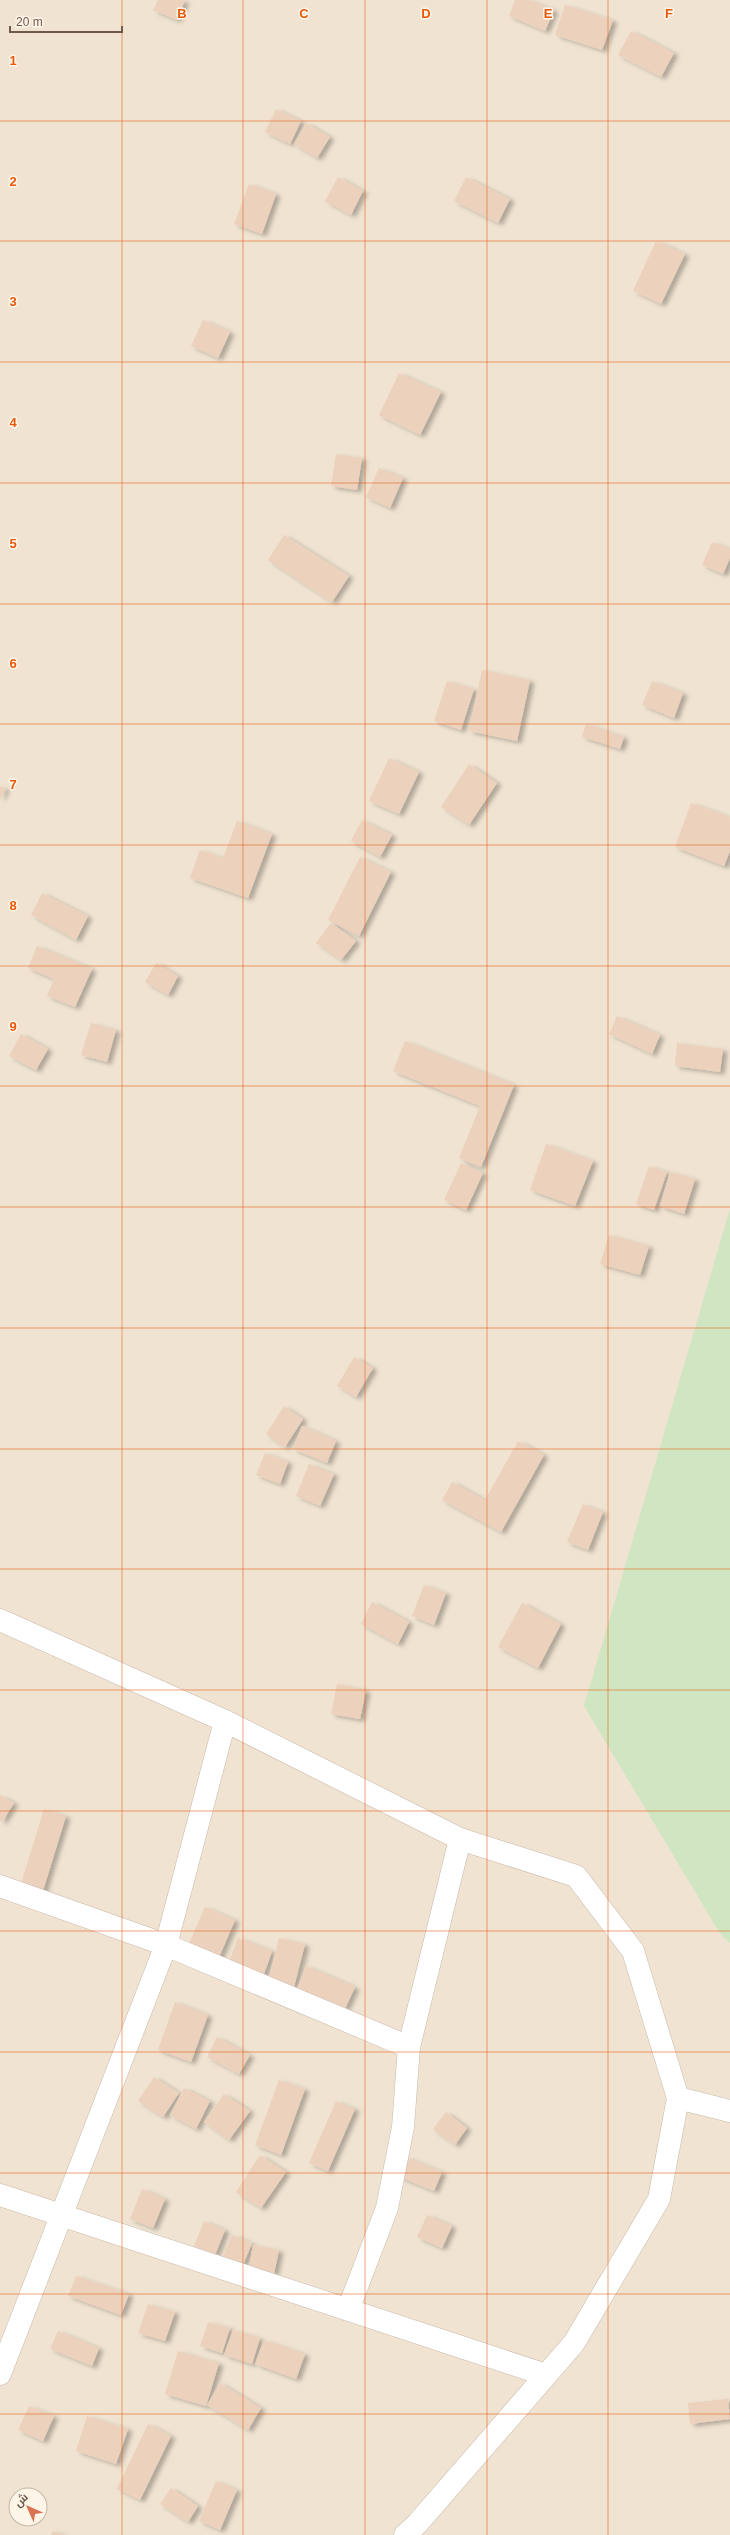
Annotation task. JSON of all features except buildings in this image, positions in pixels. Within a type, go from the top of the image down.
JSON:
[{"type":"street","points":[[0,1620],[225,1721],[460,1839],[576,1876],[633,1951],[678,2098],[659,2199],[574,2343],[417,2524],[405,2535]]},
{"type":"street","points":[[0,2374],[60,2215],[166,1945],[225,1721]]},
{"type":"street","points":[[348,2310],[387,2208],[403,2128],[408,2047],[460,1839]]},
{"type":"street","points":[[0,1886],[166,1945],[408,2047]]},
{"type":"street","points":[[678,2098],[730,2111]]},
{"type":"street","points":[[0,2195],[546,2375]]},
{"type":"shaded area","points":[[0,0],[730,0],[730,2535],[0,2535]]},
{"type":"green space","points":[[730,1209],[730,1943],[721,1935],[584,1706]]}]
